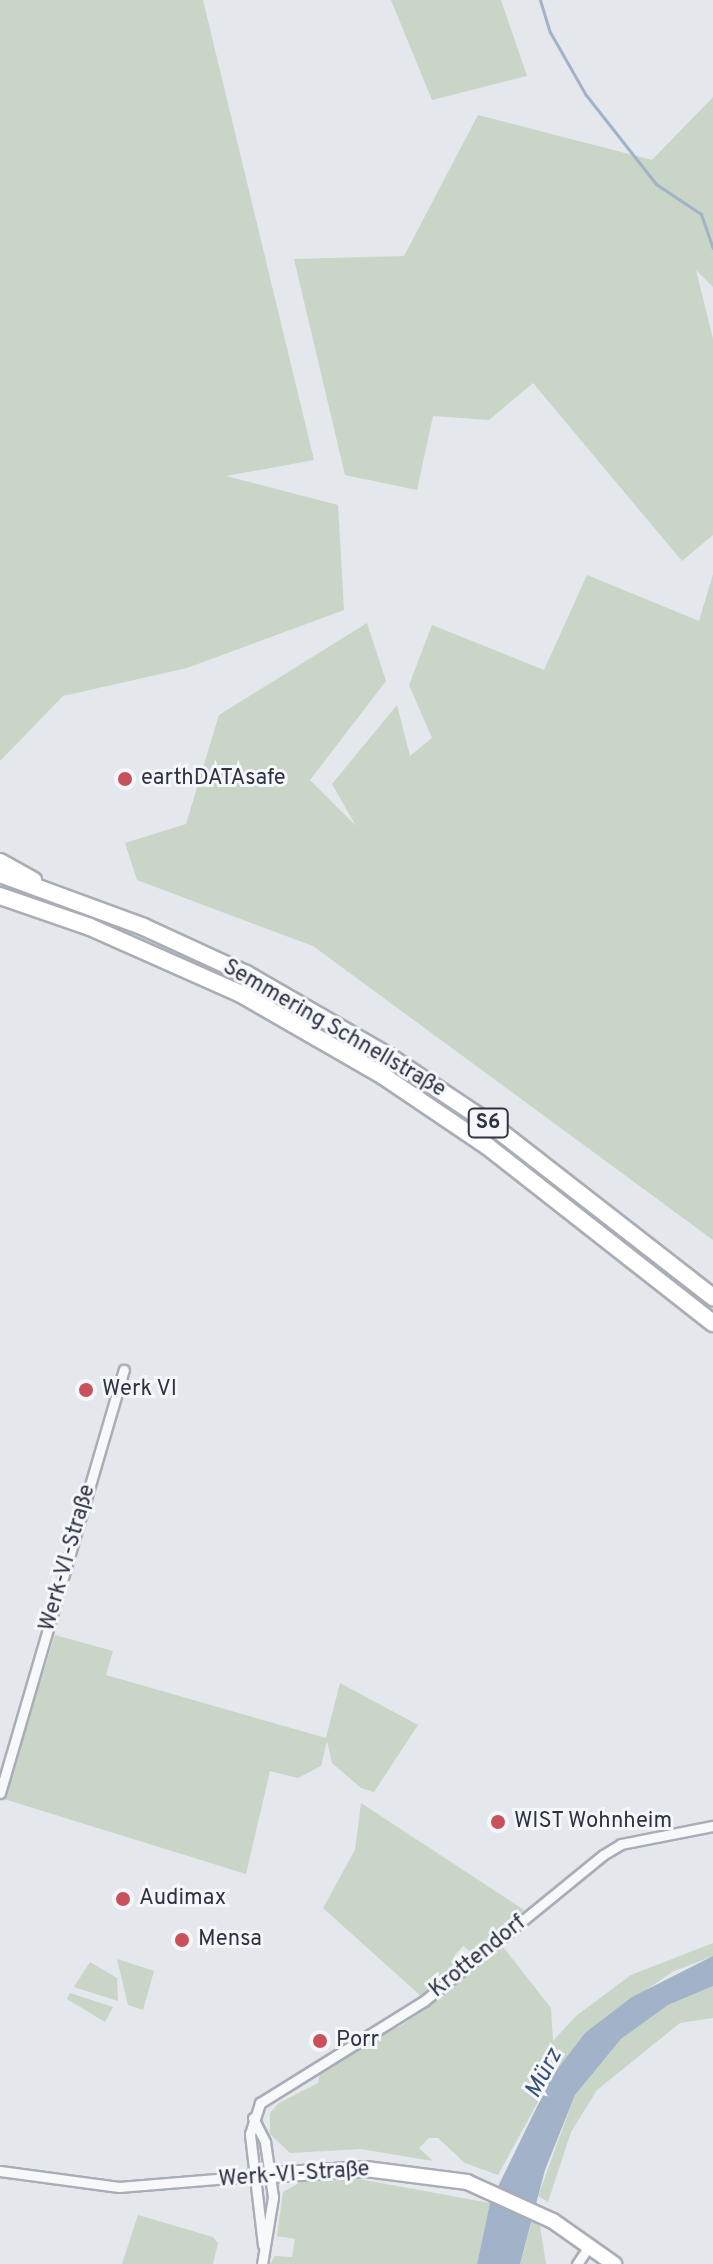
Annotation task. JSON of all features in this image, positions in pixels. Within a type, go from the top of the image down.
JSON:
[{"type":"highway","points":[[0,862],[44,889]]},
{"type":"highway","name":"Semmering Schnellstraße","points":[[0,874],[44,889],[246,974],[390,1057],[493,1126],[713,1297]]},
{"type":"highway","name":"Semmering Schnellstraße","points":[[0,896],[90,927],[241,994],[382,1075],[487,1146],[713,1323]]},
{"type":"main road","name":"Werk-VI-Straße","points":[[253,2176],[366,2169],[467,2182],[553,2221],[614,2264]]},
{"type":"street","name":"Werk-VI-Straße","points":[[0,1793],[124,1370]]},
{"type":"street","name":"Krottendorf","points":[[253,2116],[266,2099],[320,2070],[434,1994],[603,1855],[621,1844],[713,1826]]},
{"type":"street","points":[[253,2116],[272,2174],[272,2205],[262,2264]]},
{"type":"street","points":[[253,2116],[253,2176],[263,2245]]},
{"type":"street","name":"Werk-VI-Straße","points":[[0,2171],[106,2187],[253,2176]]},
{"type":"street","points":[[577,2264],[589,2246]]},
{"type":"green space","points":[[0,0],[203,0],[314,460],[226,476],[338,505],[344,610],[187,668],[63,696],[0,761]]},
{"type":"green space","points":[[391,0],[501,0],[527,76],[432,100]]},
{"type":"green space","points":[[713,97],[713,287],[696,270],[713,339],[713,535],[682,561],[533,383],[489,420],[433,416],[417,490],[345,475],[294,259],[404,256],[478,115],[652,160]]},
{"type":"green space","points":[[713,574],[713,1240],[313,946],[137,880],[125,843],[186,824],[219,715],[367,623],[386,681],[310,780],[356,826],[332,784],[397,705],[410,756],[432,738],[409,685],[432,625],[544,670],[587,575],[699,621]]},
{"type":"green space","points":[[55,1635],[113,1651],[106,1675],[326,1738],[340,1683],[418,1725],[374,1792],[361,1788],[332,1763],[327,1741],[321,1766],[298,1778],[270,1771],[246,1874],[4,1799]]},
{"type":"green space","points":[[361,1803],[524,1910],[474,1954],[463,1946],[454,1956],[463,1962],[422,1997],[323,1908],[355,1850]]},
{"type":"green space","points":[[713,1943],[713,1956],[672,1972],[585,2033],[552,2076],[498,2175],[465,2163],[438,2138],[429,2138],[419,2148],[433,2161],[361,2149],[290,2153],[270,2134],[270,2113],[279,2103],[318,2083],[320,2074],[391,2025],[399,2027],[437,2001],[503,1947],[551,2008],[553,2041],[576,2016],[631,1975]]},
{"type":"green space","points":[[117,1959],[154,1971],[143,2010],[128,2005]]},
{"type":"green space","points":[[90,1962],[117,1978],[118,2001],[74,1987]]},
{"type":"green space","points":[[713,1986],[713,2018],[680,2023],[597,2090],[571,2132],[548,2202],[538,2196],[575,2095],[621,2039],[668,2005]]},
{"type":"green space","points":[[70,1993],[113,2007],[105,2022],[67,1999]]},
{"type":"green space","points":[[310,2177],[359,2179],[490,2203],[477,2264],[270,2264],[275,2256],[292,2257],[295,2239],[277,2236],[283,2192]]},
{"type":"green space","points":[[138,2215],[213,2237],[218,2243],[213,2264],[122,2264]]},
{"type":"green space","points":[[532,2221],[540,2226],[546,2264],[520,2264]]},
{"type":"water","name":"Mürz","points":[[713,1956],[713,1986],[668,2005],[621,2039],[575,2095],[545,2170],[520,2264],[477,2264],[490,2203],[552,2076],[585,2033],[632,1997]]},
{"type":"waterway","points":[[540,0],[550,32],[586,95],[656,184],[701,214],[713,248]]},
{"type":"place","name":"earthDATAsafe","points":[[125,779]]},
{"type":"place","name":"Werk VI","points":[[86,1390]]},
{"type":"place","name":"WIST Wohnheim","points":[[498,1822]]},
{"type":"place","name":"Audimax","points":[[123,1899]]},
{"type":"place","name":"Mensa","points":[[182,1940]]},
{"type":"place","name":"Porr","points":[[320,2041]]}]
